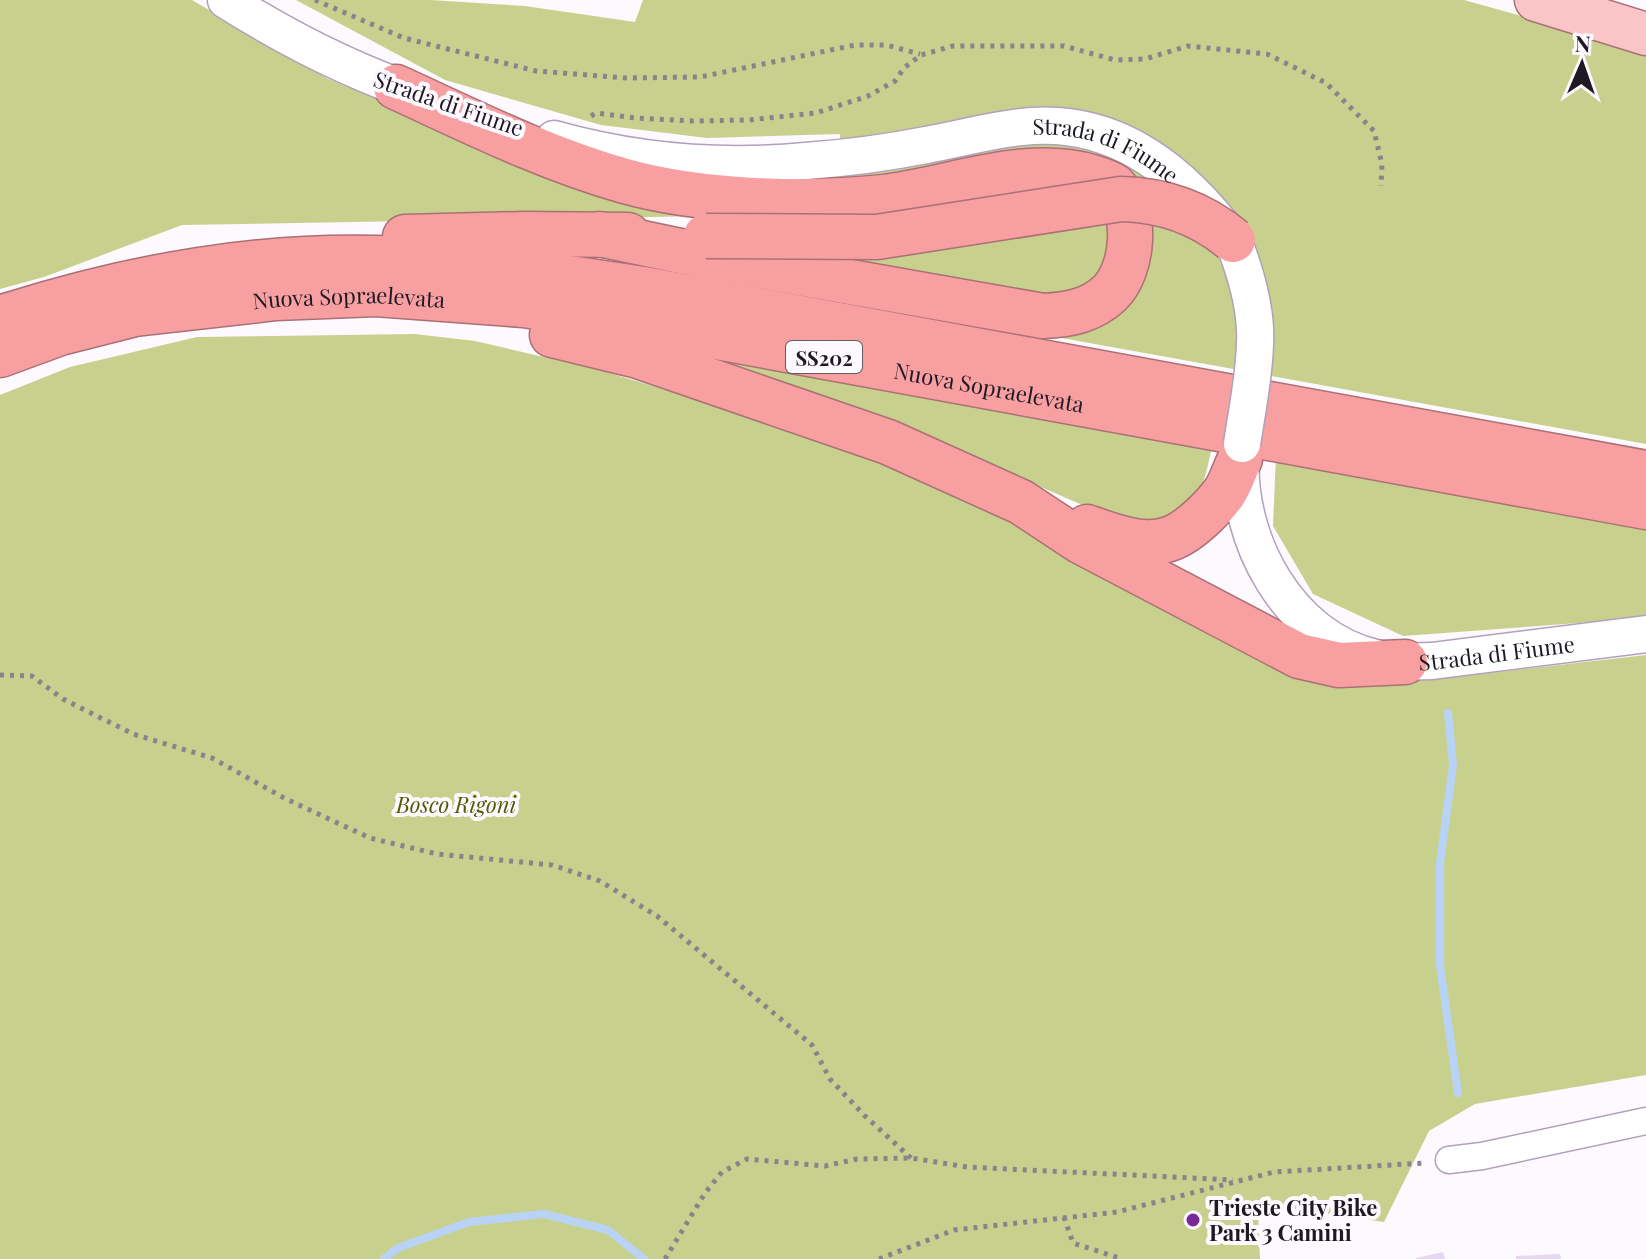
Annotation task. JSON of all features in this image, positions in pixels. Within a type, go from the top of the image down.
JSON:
[{"type":"highway","points":[[396,87],[479,126],[625,182],[707,195],[791,201],[883,197],[1033,170],[1065,171],[1093,177],[1112,184],[1122,198],[1129,230],[1129,251],[1123,273],[1112,292],[1092,307],[1067,315],[1043,316],[709,257],[599,234]]},
{"type":"highway","points":[[129,298],[278,247],[384,237],[599,234],[877,237],[1121,199],[1171,205],[1213,223],[1233,240]]},
{"type":"highway","name":"Nuova Sopraelevata","points":[[0,355],[60,333],[193,270],[284,260],[401,259],[528,272],[689,297],[1646,473]]},
{"type":"highway","name":"Nuova Sopraelevata","points":[[0,318],[129,298],[376,294],[524,305],[640,323],[1646,507]]},
{"type":"highway","points":[[129,298],[277,310],[369,311],[460,321],[549,335],[638,356],[888,442],[1021,502],[1120,538],[1146,542],[1172,538],[1193,525],[1225,492],[1241,452]]},
{"type":"highway","points":[[1021,502],[1080,541],[1299,656],[1339,665],[1405,662]]},
{"type":"main road","name":"Strada di Fiume","points":[[226,0],[340,64],[396,87],[566,142],[623,155],[704,164],[747,165],[840,158],[1034,126],[1073,127],[1134,147],[1164,166],[1199,197],[1233,240],[1245,271],[1256,343],[1241,452],[1245,500],[1261,557],[1291,606],[1328,637],[1351,650],[1405,662],[1646,634]]},
{"type":"main road","points":[[1536,0],[1646,34]]},
{"type":"street","points":[[1449,1160],[1498,1153],[1646,1121]]},
{"type":"path","points":[[315,0],[404,38],[536,71],[627,78],[700,77],[855,45],[886,45],[921,55]]},
{"type":"path","points":[[566,142],[583,120],[596,113],[693,121],[749,120],[816,113],[868,96],[895,81],[904,68],[921,55],[953,46],[1064,46],[1115,60],[1145,59],[1188,46],[1267,54],[1326,83],[1374,131],[1382,164],[1381,186]]},
{"type":"path","points":[[0,675],[32,676],[63,699],[133,734],[212,758],[286,799],[370,838],[437,854],[552,865],[600,881],[657,916],[812,1045],[830,1079],[911,1158]]},
{"type":"path","points":[[665,1259],[705,1193],[722,1172],[747,1159],[825,1166],[857,1159],[911,1158],[967,1167],[1233,1180]]},
{"type":"path","points":[[879,1259],[954,1230],[1117,1212],[1274,1172],[1449,1160]]},
{"type":"path","points":[[1064,1217],[1073,1243],[1122,1259]]},
{"type":"green space","points":[[0,0],[192,0],[328,79],[572,178],[1092,194],[1113,237],[1100,280],[1053,303],[706,236],[706,216],[182,225],[44,277],[0,289]]},
{"type":"green space","points":[[296,0],[430,0],[525,6],[635,22],[643,0],[1464,0],[1646,51],[1646,444],[996,326],[1063,328],[1141,220],[840,181],[840,134],[707,138],[601,125],[445,80]]},
{"type":"green space","name":"Bosco Rigoni","points":[[415,334],[475,341],[600,370],[836,442],[960,492],[1356,680],[1455,677],[1646,655],[1646,1075],[1475,1104],[1429,1131],[1384,1222],[1261,1204],[1258,1212],[1260,1259],[0,1259],[0,395],[70,367],[197,337]]},
{"type":"green space","points":[[690,355],[1213,443],[1201,487],[1186,507],[1153,520],[1117,520],[909,430]]},
{"type":"green space","points":[[1276,456],[1646,529],[1646,618],[1403,636],[1313,594],[1273,526]]},
{"type":"building","points":[[1443,1252],[1445,1259],[1416,1259],[1416,1258]]},
{"type":"building","points":[[1560,1254],[1561,1259],[1516,1259],[1516,1256]]},
{"type":"waterway","points":[[1448,713],[1453,765],[1440,863],[1440,966],[1458,1093]]},
{"type":"waterway","points":[[384,1259],[398,1248],[469,1222],[544,1214],[608,1230],[644,1259]]},
{"type":"place","name":"Trieste City Bike Park 3 Camini","points":[[1193,1220]]}]
